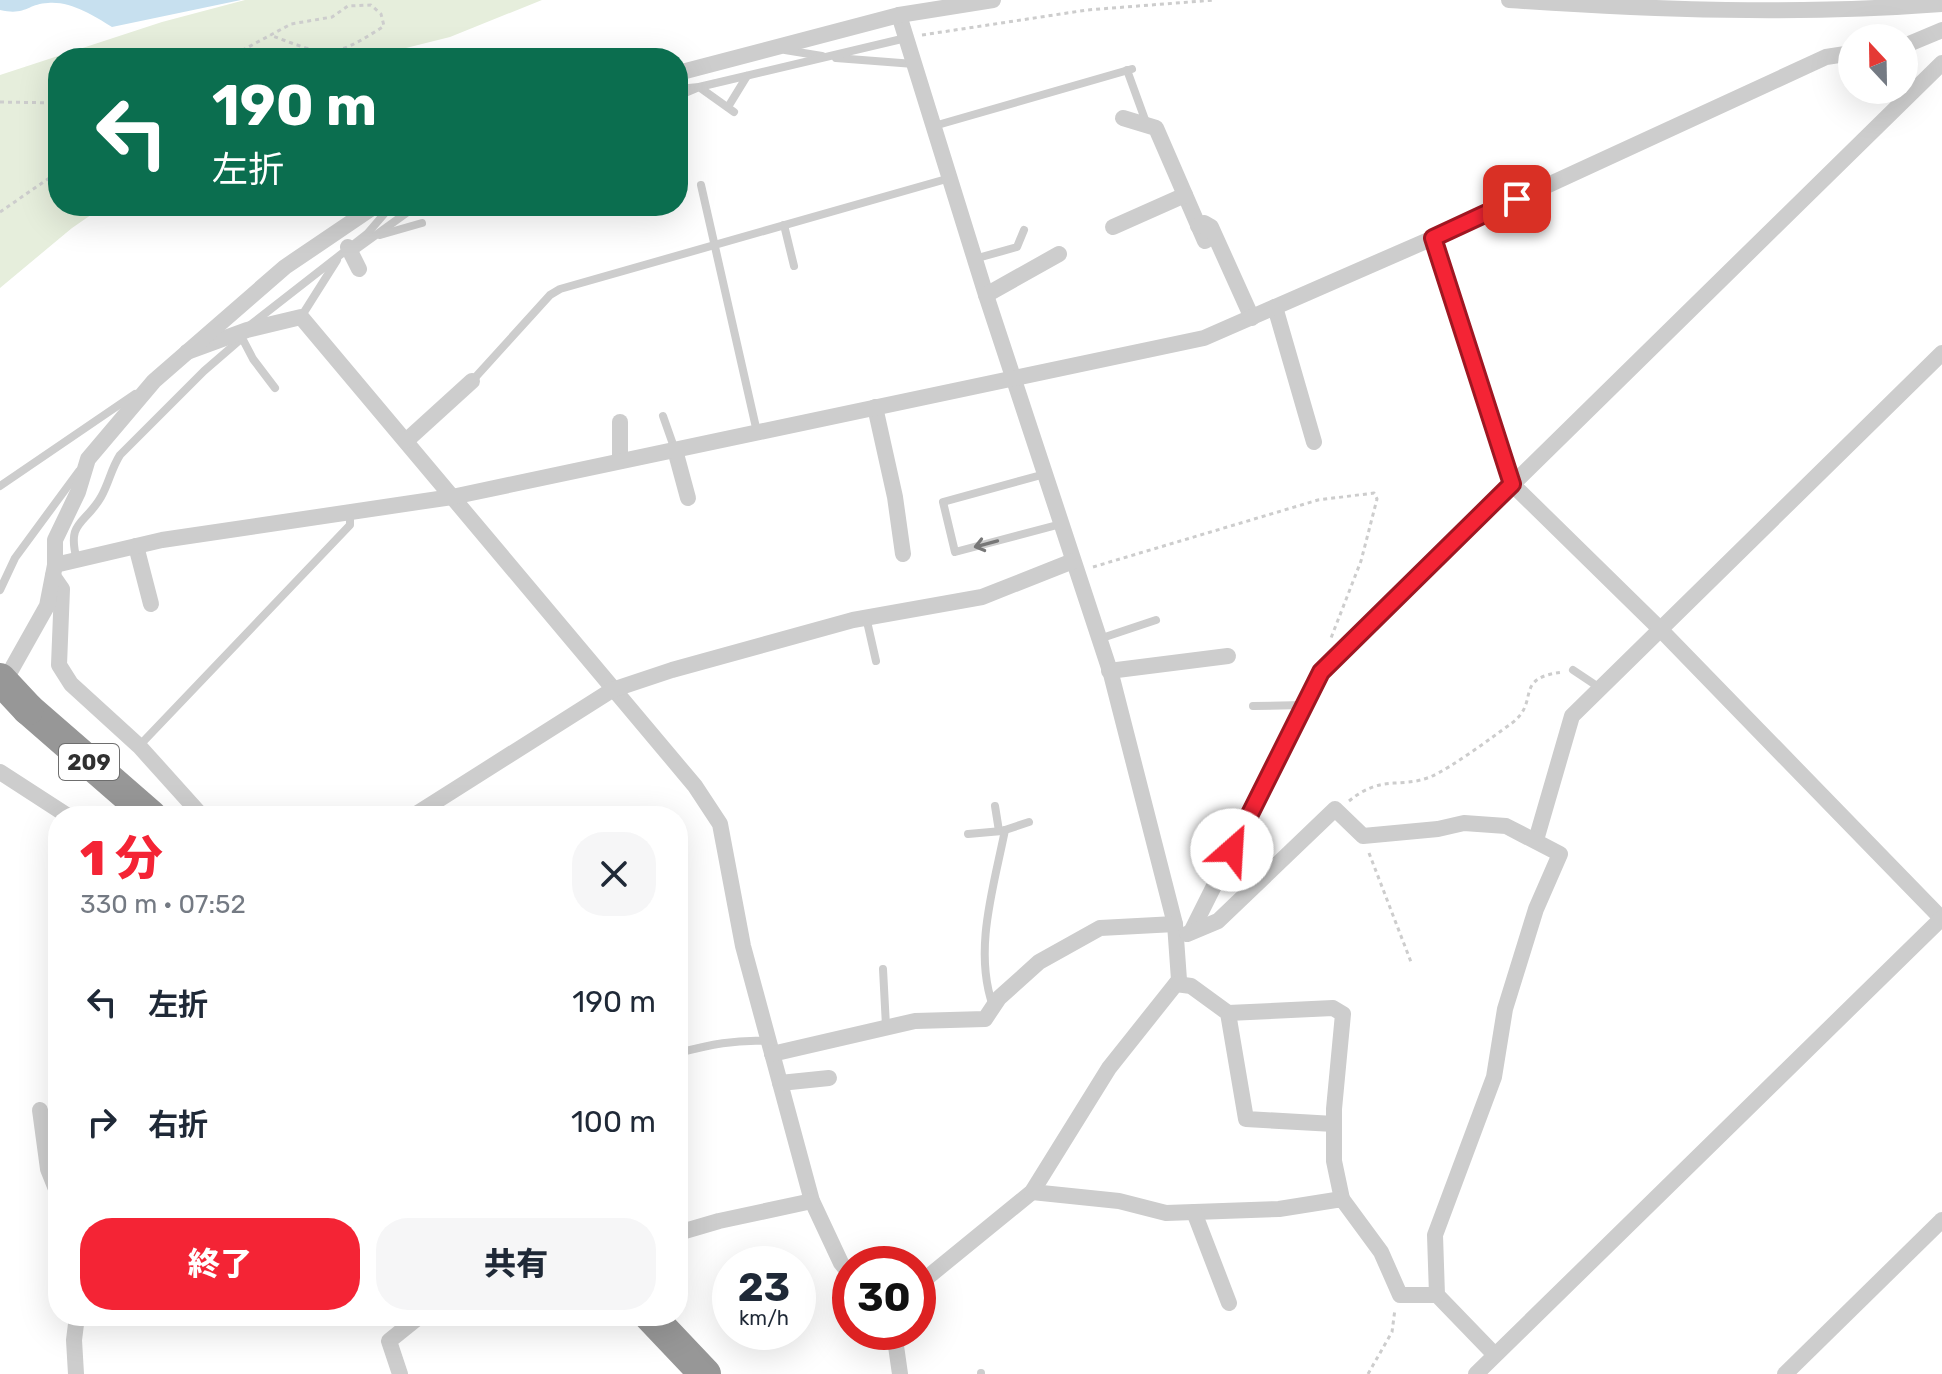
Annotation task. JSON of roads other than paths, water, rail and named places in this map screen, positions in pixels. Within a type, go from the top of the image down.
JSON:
[{"type":"highway","name":"209","points":[[0,679],[28,709],[140,806]]},
{"type":"highway","points":[[659,1326],[705,1374]]},
{"type":"street","points":[[688,70],[899,15],[993,0]]},
{"type":"street","points":[[1509,0],[1632,7],[1868,10],[1942,4]]},
{"type":"street","points":[[899,15],[974,259],[1109,671],[1181,931],[1179,980],[1109,1068],[1032,1192],[936,1270]]},
{"type":"street","points":[[1918,40],[1942,30]]},
{"type":"street","points":[[54,571],[77,560],[136,546],[452,497],[1204,338],[1433,238],[1826,57],[1838,55]]},
{"type":"street","points":[[1181,931],[1321,672],[1942,63]]},
{"type":"street","points":[[1123,118],[1156,128],[1202,233],[1204,223],[1211,227],[1252,318]]},
{"type":"street","points":[[1113,227],[1185,195]]},
{"type":"street","points":[[0,690],[47,606],[54,571],[55,540],[78,492],[88,459],[154,381],[285,267],[360,216]]},
{"type":"street","points":[[1433,238],[1512,484],[1660,629],[1942,918],[1476,1374]]},
{"type":"street","points":[[348,250],[359,269]]},
{"type":"street","points":[[986,295],[1059,254]]},
{"type":"street","points":[[1275,307],[1314,442]]},
{"type":"street","points":[[187,352],[242,339],[301,317],[695,786],[720,824],[743,946],[770,1048],[812,1201],[833,1246]]},
{"type":"street","points":[[1536,840],[1572,716],[1942,353]]},
{"type":"street","points":[[406,441],[472,381]]},
{"type":"street","points":[[875,407],[895,497],[903,554]]},
{"type":"street","points":[[620,422],[620,461]]},
{"type":"street","points":[[675,450],[688,498]]},
{"type":"street","points":[[136,546],[151,604]]},
{"type":"street","points":[[429,806],[612,690],[672,670],[866,617],[982,597],[1075,567]]},
{"type":"street","points":[[54,571],[62,589],[59,665],[71,684],[139,746],[193,806]]},
{"type":"street","points":[[1109,671],[1228,656]]},
{"type":"street","points":[[0,772],[53,806]]},
{"type":"street","points":[[770,1048],[915,1021],[985,1019],[1019,977],[1039,962],[1100,928],[1181,931],[1218,921],[1335,809],[1363,836],[1438,829],[1464,823],[1506,826],[1560,854],[1536,909],[1505,1009],[1494,1077],[1435,1235],[1437,1295],[1495,1355]]},
{"type":"street","points":[[1176,984],[1191,986],[1228,1013],[1333,1008],[1343,1014],[1334,1124],[1334,1161],[1342,1199],[1381,1252],[1400,1295],[1437,1295]]},
{"type":"street","points":[[1228,1013],[1246,1119],[1334,1124]]},
{"type":"street","points":[[780,1083],[829,1078]]},
{"type":"street","points":[[40,1110],[48,1169]]},
{"type":"street","points":[[1032,1192],[1119,1201],[1166,1213],[1279,1209],[1342,1199]]},
{"type":"street","points":[[688,1230],[812,1201]]},
{"type":"street","points":[[1194,1212],[1229,1303]]},
{"type":"street","points":[[1785,1374],[1942,1220]]},
{"type":"street","points":[[76,1326],[76,1374]]},
{"type":"street","points":[[400,1374],[389,1341],[408,1326]]},
{"type":"street","points":[[897,1350],[900,1374]]},
{"type":"lane","points":[[688,88],[906,38]]},
{"type":"lane","points":[[772,48],[827,57],[914,64]]},
{"type":"lane","points":[[933,126],[1130,69],[1147,125]]},
{"type":"lane","points":[[699,87],[731,110],[747,76]]},
{"type":"lane","points":[[688,92],[699,87]]},
{"type":"lane","points":[[472,381],[550,295],[560,289],[950,178]]},
{"type":"lane","points":[[701,185],[757,432]]},
{"type":"lane","points":[[77,560],[72,541],[76,527],[101,497],[112,466],[120,455],[204,371],[367,234],[382,216]]},
{"type":"lane","points":[[301,317],[348,250],[372,238],[402,216]]},
{"type":"lane","points":[[372,238],[422,223]]},
{"type":"lane","points":[[784,225],[794,266]]},
{"type":"lane","points":[[974,259],[1017,247],[1024,230]]},
{"type":"lane","points":[[239,356],[242,339]]},
{"type":"lane","points":[[242,339],[275,388]]},
{"type":"lane","points":[[0,486],[154,381]]},
{"type":"lane","points":[[663,416],[675,450]]},
{"type":"lane","points":[[0,590],[15,558],[88,459]]},
{"type":"lane","points":[[1045,474],[943,502],[955,552],[1061,524]]},
{"type":"lane","points":[[139,746],[350,525],[350,511]]},
{"type":"lane","points":[[866,617],[876,661]]},
{"type":"lane","points":[[1099,639],[1156,620]]},
{"type":"lane","points":[[1573,670],[1600,688]]},
{"type":"lane","points":[[1253,706],[1304,705]]},
{"type":"lane","points":[[993,1007],[984,963],[1002,830],[995,806]]},
{"type":"lane","points":[[968,834],[1002,830],[1029,822]]},
{"type":"lane","points":[[883,969],[886,1026]]},
{"type":"lane","points":[[688,1050],[714,1043],[746,1040],[770,1048]]},
{"type":"water","points":[[0,0],[241,0],[112,27],[65,4],[41,4],[21,11],[9,11],[0,10]]}]
